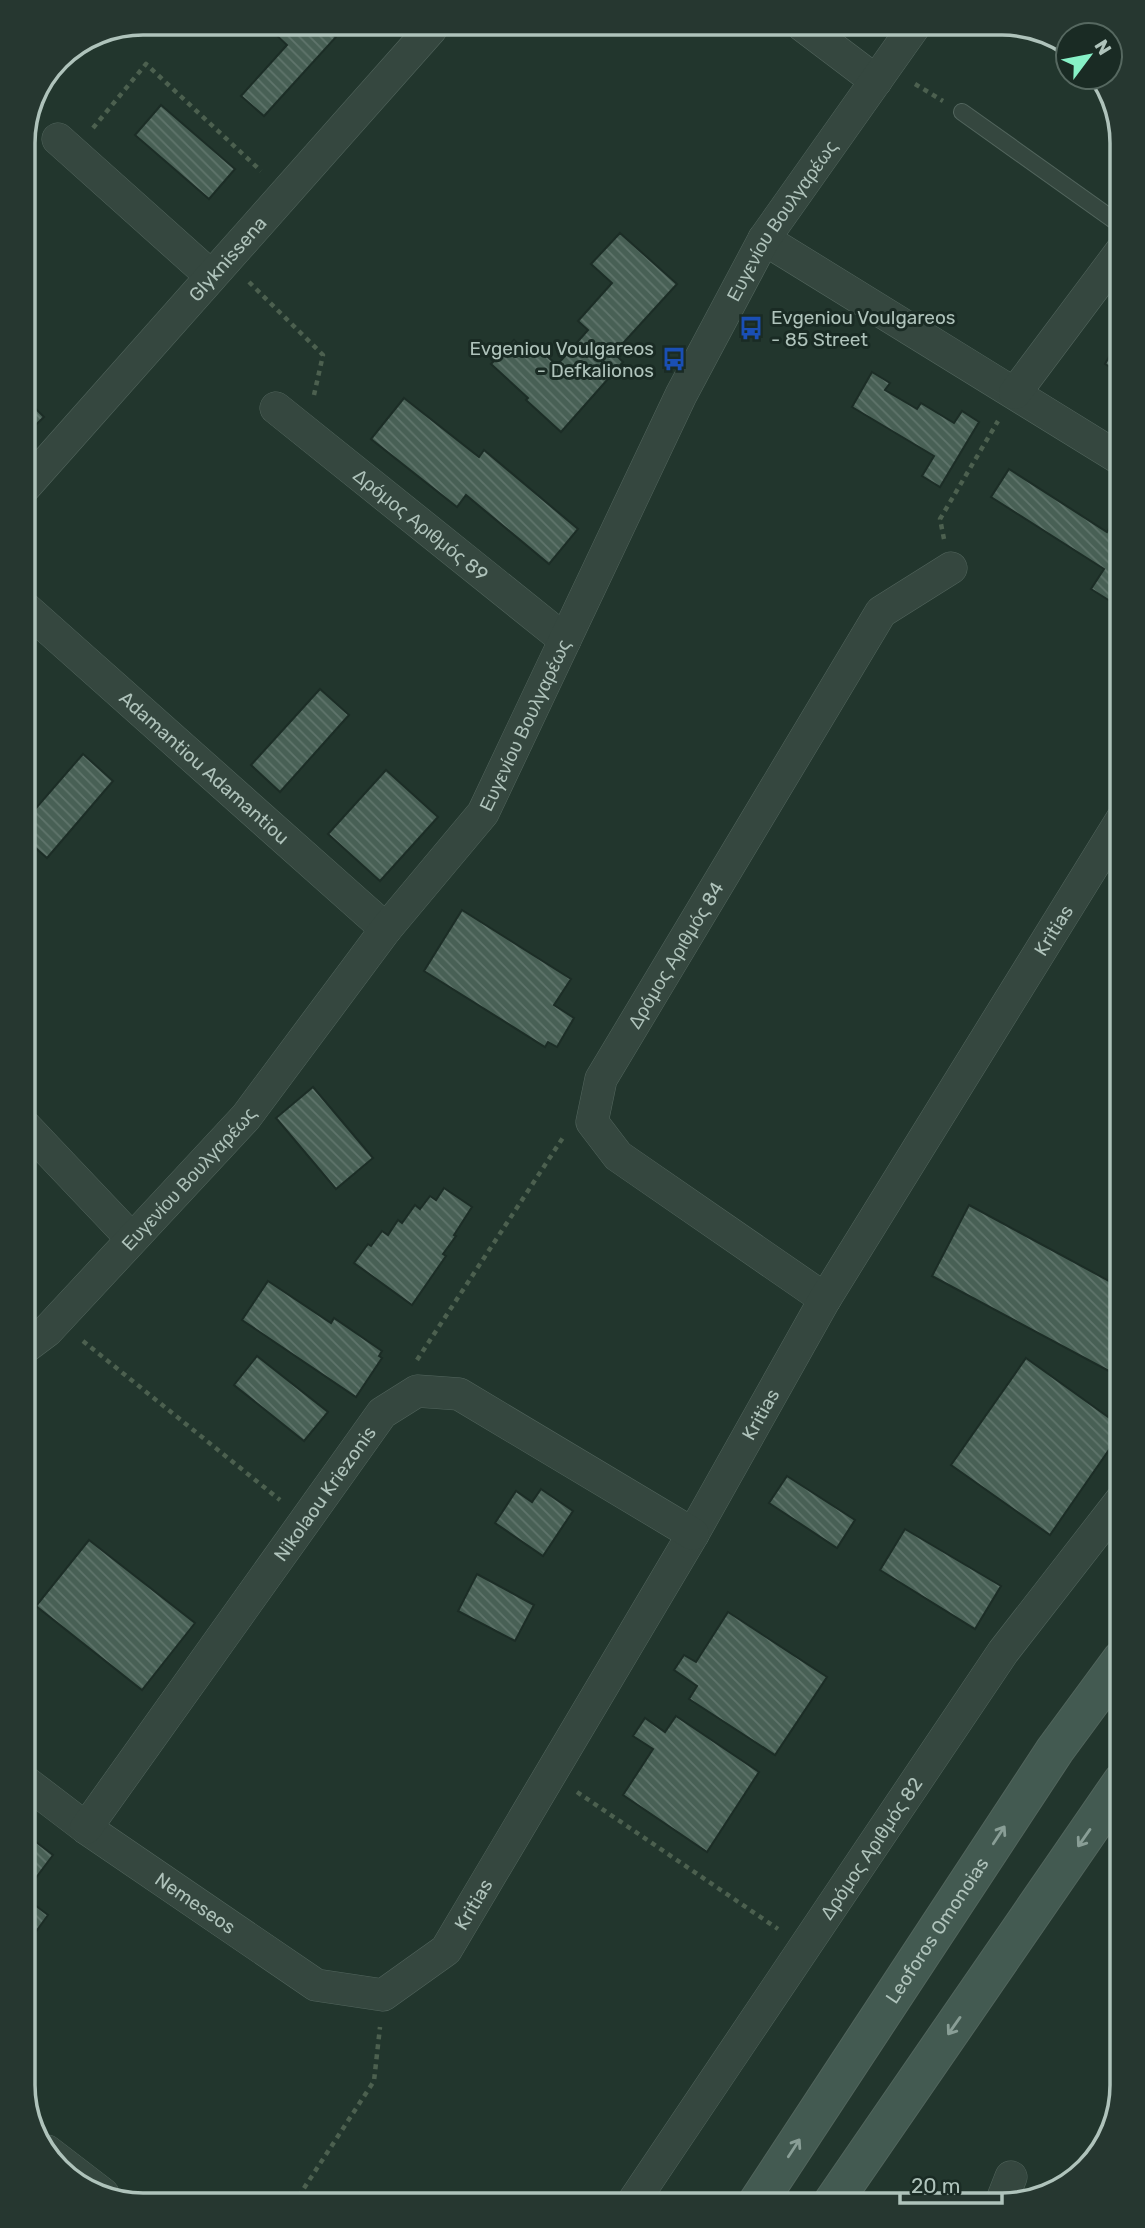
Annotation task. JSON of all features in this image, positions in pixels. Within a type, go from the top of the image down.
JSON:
[{"type":"main road","name":"Leoforos Omonoias","points":[[764,2193],[1055,1750],[1110,1675]]},
{"type":"main road","points":[[839,2193],[1110,1799]]},
{"type":"street","name":"Glyknissena","points":[[35,475],[426,35]]},
{"type":"street","points":[[818,35],[881,74]]},
{"type":"street","name":"Ευγενίου Βουλγαρέως","points":[[35,1340],[47,1331],[246,1117],[386,929],[483,813],[681,395],[764,239],[908,35]]},
{"type":"street","points":[[65,146],[219,267]]},
{"type":"street","points":[[764,239],[1110,452]]},
{"type":"street","points":[[1015,393],[1110,266]]},
{"type":"street","name":"Δρόμος Αριθμός 89","points":[[276,408],[565,640]]},
{"type":"street","name":"Δρόμος Αριθμός 84","points":[[825,1299],[618,1156],[592,1122],[601,1079],[881,612],[951,568]]},
{"type":"street","name":"Adamantiou Adamantiou","points":[[35,617],[386,929]]},
{"type":"street","name":"Kritias","points":[[383,1995],[446,1950],[693,1534],[825,1299],[1110,838]]},
{"type":"street","points":[[35,1137],[132,1239]]},
{"type":"street","name":"Nikolaou Kriezonis","points":[[86,1828],[382,1413],[417,1391],[459,1394],[693,1534]]},
{"type":"street","name":"Δρόμος Αριθμός 82","points":[[640,2193],[1003,1652],[1110,1514]]},
{"type":"street","name":"Nemeseos","points":[[35,1789],[86,1828],[316,1985],[383,1995]]},
{"type":"lane","points":[[962,112],[1110,217]]},
{"type":"path","points":[[65,146],[146,64],[285,192]]},
{"type":"path","points":[[881,74],[962,112]]},
{"type":"path","points":[[219,267],[323,355],[306,433]]},
{"type":"path","points":[[951,568],[940,519],[1015,393]]},
{"type":"path","points":[[412,1367],[571,1125]]},
{"type":"path","points":[[57,1320],[306,1520]]},
{"type":"path","points":[[551,1774],[806,1948]]},
{"type":"path","points":[[301,2193],[374,2081],[383,1995]]},
{"type":"building","points":[[276,35],[336,37],[264,116],[241,96],[287,45]]},
{"type":"building","points":[[161,105],[235,169],[209,199],[135,135]]},
{"type":"building","points":[[620,233],[677,284],[614,353],[623,362],[561,432],[491,364],[514,340],[530,355],[537,347],[557,365],[588,330],[578,321],[612,283],[591,264]]},
{"type":"building","points":[[872,372],[890,383],[885,390],[917,409],[921,403],[954,423],[962,411],[979,422],[940,487],[922,476],[934,456],[852,407]]},
{"type":"building","points":[[404,398],[479,457],[484,450],[578,529],[549,564],[466,495],[457,507],[371,439]]},
{"type":"building","points":[[35,408],[44,417],[35,426]]},
{"type":"building","points":[[1009,469],[1107,532],[1110,527],[1110,601],[1091,589],[1104,569],[991,497]]},
{"type":"building","points":[[320,689],[349,715],[280,792],[251,765]]},
{"type":"building","points":[[83,754],[113,781],[47,858],[35,848],[35,809]]},
{"type":"building","points":[[386,770],[438,817],[380,881],[328,834]]},
{"type":"building","points":[[462,910],[571,979],[554,1005],[574,1018],[557,1047],[548,1042],[545,1047],[424,971]]},
{"type":"building","points":[[313,1087],[373,1158],[336,1189],[276,1118]]},
{"type":"building","points":[[444,1188],[472,1207],[443,1254],[446,1256],[412,1305],[354,1263],[382,1231],[388,1235],[398,1220],[402,1223],[415,1205],[420,1209],[430,1196],[436,1200]]},
{"type":"building","points":[[969,1205],[1110,1281],[1110,1372],[932,1276]]},
{"type":"building","points":[[268,1281],[331,1323],[334,1318],[382,1351],[379,1356],[382,1358],[356,1397],[242,1320]]},
{"type":"building","points":[[257,1356],[328,1412],[304,1441],[234,1385]]},
{"type":"building","points":[[1026,1358],[1110,1418],[1110,1448],[1050,1535],[951,1465]]},
{"type":"building","points":[[787,1476],[855,1520],[837,1548],[769,1503]]},
{"type":"building","points":[[541,1489],[573,1511],[543,1556],[495,1523],[516,1491],[532,1502]]},
{"type":"building","points":[[905,1529],[1001,1586],[975,1629],[880,1570]]},
{"type":"building","points":[[89,1540],[195,1623],[142,1690],[36,1606]]},
{"type":"building","points":[[477,1574],[534,1605],[515,1641],[458,1611]]},
{"type":"building","points":[[728,1612],[827,1677],[775,1755],[689,1699],[697,1686],[674,1670],[684,1655],[696,1662]]},
{"type":"building","points":[[676,1716],[759,1772],[707,1852],[623,1795],[653,1749],[633,1736],[645,1718],[665,1732]]},
{"type":"building","points":[[35,1841],[53,1855],[35,1879]]},
{"type":"building","points":[[35,1905],[48,1915],[35,1933]]},
{"type":"place","name":"Evgeniou Voulgareos - 85 Street","points":[[751,328]]},
{"type":"place","name":"Evgeniou Voulgareos - Defkalionos","points":[[674,359]]}]
